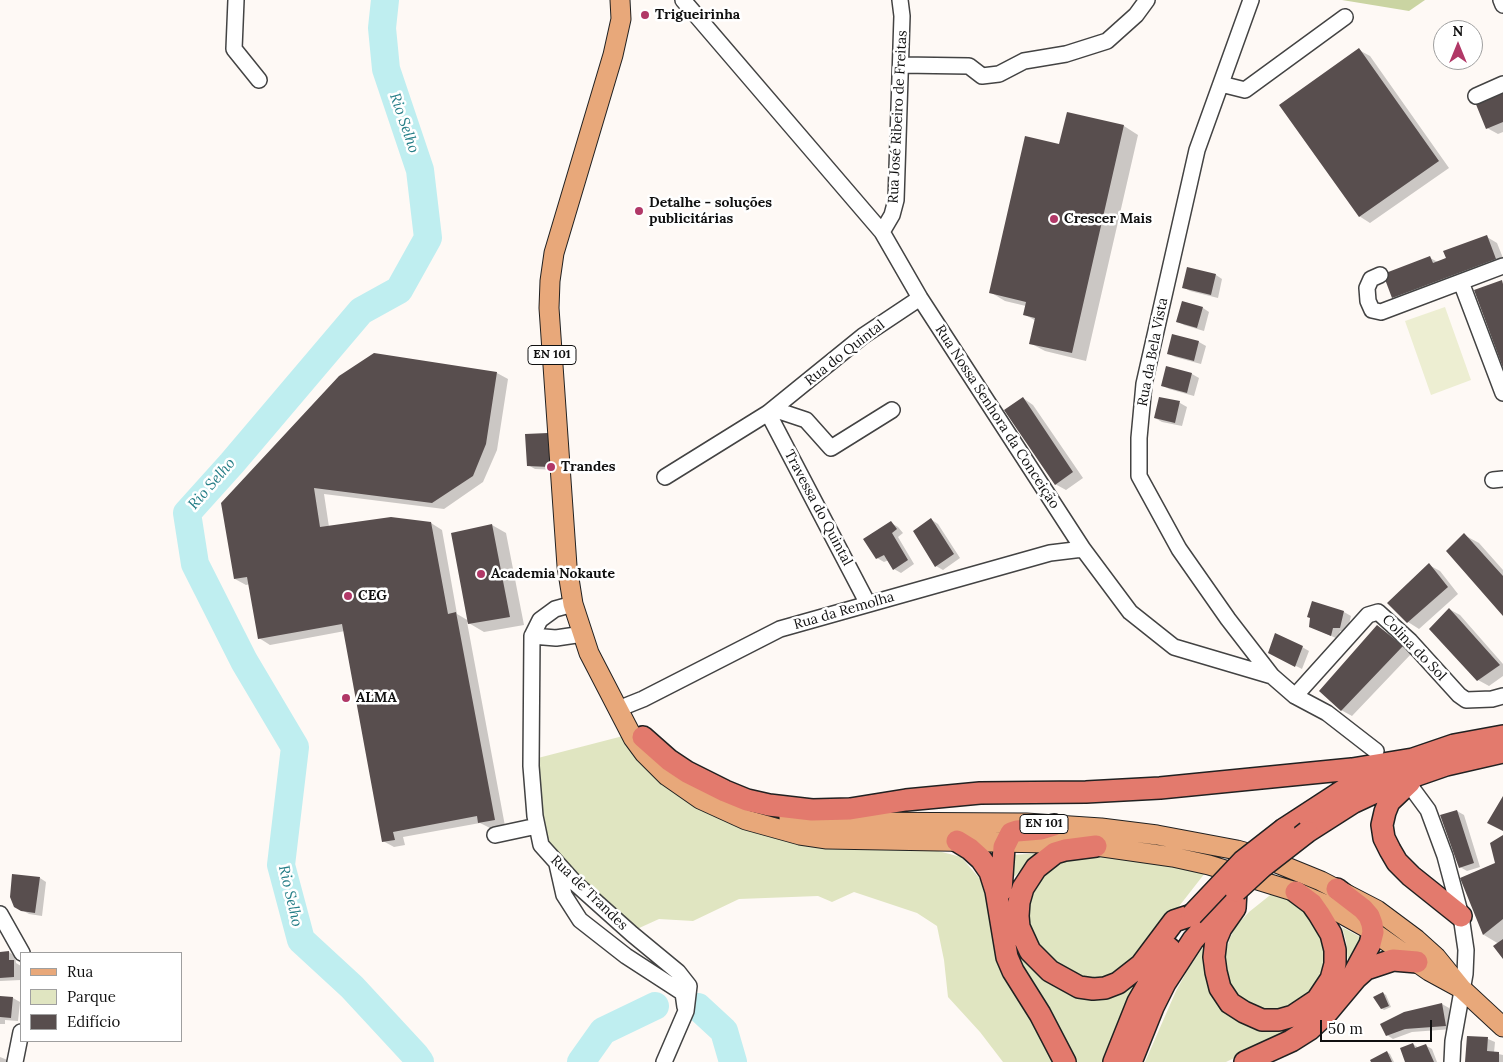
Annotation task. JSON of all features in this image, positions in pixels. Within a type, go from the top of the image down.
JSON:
[{"type":"highway","points":[[1131,1062],[1153,1007],[1183,954],[1200,918],[1236,892],[1262,867],[1307,832],[1354,802],[1416,774],[1465,742],[1503,736]]},
{"type":"highway","points":[[643,737],[669,760],[687,772],[725,791],[747,800],[769,805],[812,810],[850,809],[906,800],[980,793],[1160,788],[1352,769],[1416,774]]},
{"type":"highway","points":[[1114,1062],[1138,1002],[1163,956],[1200,918],[1243,862],[1284,829],[1350,786],[1416,774],[1503,752]]},
{"type":"highway","points":[[1416,774],[1389,802],[1382,825],[1384,838],[1397,862],[1411,876],[1461,916]]},
{"type":"highway","points":[[1002,919],[1001,880],[1005,842],[1011,833],[1017,830],[1041,829],[1054,825]]},
{"type":"highway","points":[[957,841],[970,849],[990,872],[994,881],[1002,919],[1007,957],[1013,971],[1040,1014],[1065,1062]]},
{"type":"highway","points":[[1096,846],[1065,850],[1056,854],[1036,868],[1023,888],[1018,916],[1019,927],[1030,951],[1050,971],[1079,987],[1105,988],[1118,983],[1141,965],[1174,921],[1200,918]]},
{"type":"highway","points":[[1337,889],[1369,916],[1373,932],[1370,944],[1342,994]]},
{"type":"highway","points":[[1236,892],[1235,908],[1221,928],[1216,940],[1214,957],[1216,972],[1220,988],[1230,1003],[1262,1020],[1279,1020],[1293,1016],[1306,1009],[1325,990],[1334,972],[1335,950],[1326,923],[1312,904],[1296,892]]},
{"type":"highway","points":[[1245,1062],[1292,1041],[1310,1029],[1326,1015],[1342,994],[1366,969],[1392,960],[1417,962]]},
{"type":"main road","name":"EN 101","points":[[620,0],[621,19],[613,55],[554,253],[549,308],[567,566],[573,604],[589,653],[633,738],[644,753],[667,776],[700,799],[746,820],[800,835],[827,838],[1096,846],[1173,857],[1209,865],[1296,892],[1324,904],[1373,932],[1429,971],[1462,989],[1501,1019]]},
{"type":"main road","name":"EN 101","points":[[618,709],[662,759],[688,781],[736,805],[764,814],[840,822],[995,822],[1125,830],[1237,850],[1289,868],[1337,889],[1377,910],[1416,939],[1436,957],[1462,989]]},
{"type":"street","points":[[236,0],[234,49],[259,80]]},
{"type":"street","name":"Rua Nossa Senhora da Conceição","points":[[682,0],[882,232],[920,298],[1083,549],[1130,612],[1174,648],[1272,676],[1295,696],[1327,713],[1376,751]]},
{"type":"street","name":"Rua José Ribeiro de Freitas","points":[[882,232],[892,215],[896,200],[902,16],[900,0]]},
{"type":"street","points":[[901,65],[969,66],[982,76],[999,74],[1024,61],[1066,54],[1107,41],[1136,15],[1147,0]]},
{"type":"street","name":"Rua da Bela Vista","points":[[1252,0],[1197,150],[1144,384],[1139,438],[1139,476],[1178,549],[1272,676]]},
{"type":"street","points":[[1501,0],[1503,5]]},
{"type":"street","points":[[1221,84],[1245,90],[1345,17]]},
{"type":"street","points":[[1476,96],[1503,84]]},
{"type":"street","points":[[1380,275],[1371,279],[1367,288],[1368,301],[1372,310],[1381,312],[1503,266]]},
{"type":"street","points":[[1462,282],[1503,393]]},
{"type":"street","name":"Rua do Quintal","points":[[665,477],[771,411],[863,336],[920,298]]},
{"type":"street","points":[[771,411],[806,420],[831,448],[892,410]]},
{"type":"street","name":"Travessa do Quintal","points":[[771,411],[868,604]]},
{"type":"street","name":"Rua da Remolha","points":[[618,709],[643,699],[780,629],[1050,553],[1083,549]]},
{"type":"street","points":[[573,604],[555,609],[540,620],[532,636],[556,638],[583,634]]},
{"type":"street","name":"Colina do Sol","points":[[1295,696],[1368,615],[1378,612],[1410,641],[1459,695],[1466,700],[1492,699],[1503,696]]},
{"type":"street","name":"Rua de Trandes","points":[[532,636],[531,766],[534,816],[542,845],[576,884],[678,972],[689,986],[686,1010],[664,1062]]},
{"type":"street","points":[[1416,774],[1445,856],[1461,916],[1466,950],[1465,974],[1453,1041],[1452,1062]]},
{"type":"street","points":[[495,835],[537,826]]},
{"type":"street","points":[[557,862],[564,895],[580,920],[626,956],[683,993],[686,1010]]},
{"type":"street","points":[[0,914],[21,952]]},
{"type":"street","points":[[15,1062],[20,1037]]},
{"type":"green space","points":[[1342,0],[1425,0],[1409,11]]},
{"type":"green space","points":[[1445,307],[1471,380],[1431,395],[1405,321]]},
{"type":"green space","points":[[623,736],[659,778],[709,813],[796,840],[923,847],[961,857],[987,887],[1054,1062],[1003,1062],[980,1032],[948,997],[944,960],[937,926],[917,913],[854,892],[832,902],[818,896],[739,899],[693,921],[659,919],[637,929],[573,873],[547,843],[538,815],[538,758]]},
{"type":"green space","points":[[1041,853],[1019,872],[1011,880],[1013,855]]},
{"type":"green space","points":[[1086,854],[1175,866],[1205,873],[1152,941],[1118,973],[1100,979],[1089,979],[1063,968],[1042,950],[1034,938],[1028,916],[1030,895],[1049,864]]},
{"type":"green space","points":[[1274,892],[1300,905],[1322,937],[1325,961],[1321,982],[1296,1007],[1272,1012],[1259,1009],[1236,997],[1229,987],[1225,963],[1226,951],[1236,926],[1249,912]]},
{"type":"green space","points":[[1011,925],[1041,977],[1053,986],[1066,992],[1080,995],[1134,984],[1104,1062],[1071,1062],[1016,961]]},
{"type":"green space","points":[[1342,927],[1364,939],[1348,963],[1346,941]]},
{"type":"green space","points":[[1205,944],[1205,957],[1225,1011],[1235,1019],[1247,1023],[1313,1020],[1226,1062],[1145,1062],[1176,991]]},
{"type":"building","points":[[1359,48],[1439,161],[1359,217],[1279,105]]},
{"type":"building","points":[[1503,91],[1503,122],[1486,129],[1475,102]]},
{"type":"building","name":"Crescer Mais","points":[[1067,112],[1124,125],[1072,353],[1029,344],[1035,318],[1023,315],[1026,302],[989,293],[1025,136],[1059,144]]},
{"type":"building","points":[[1487,235],[1496,259],[1392,298],[1383,274],[1430,256],[1433,263],[1446,258],[1443,251]]},
{"type":"building","points":[[1187,267],[1216,274],[1211,295],[1182,288]]},
{"type":"building","points":[[1502,280],[1503,284],[1503,368],[1474,290]]},
{"type":"building","points":[[1182,301],[1203,307],[1197,328],[1176,322]]},
{"type":"building","points":[[1172,334],[1199,341],[1194,361],[1167,354]]},
{"type":"building","name":"CEG","points":[[374,353],[497,372],[486,444],[473,476],[432,503],[314,488],[320,527],[391,517],[431,522],[448,614],[456,612],[495,820],[478,823],[477,816],[393,832],[395,840],[382,842],[342,624],[258,639],[247,577],[234,579],[221,503],[339,376]]},
{"type":"building","points":[[1166,366],[1192,373],[1187,393],[1161,386]]},
{"type":"building","points":[[1023,397],[1073,472],[1055,485],[1004,410]]},
{"type":"building","points":[[1159,397],[1180,401],[1175,423],[1154,418]]},
{"type":"building","points":[[548,433],[550,467],[527,466],[525,434]]},
{"type":"building","points":[[931,518],[954,554],[935,567],[913,531]]},
{"type":"building","points":[[891,521],[897,529],[892,533],[908,560],[893,570],[884,555],[876,559],[863,539]]},
{"type":"building","points":[[492,524],[510,617],[468,624],[451,533]]},
{"type":"building","points":[[1464,533],[1503,576],[1503,616],[1446,551]]},
{"type":"building","points":[[1429,563],[1448,587],[1407,623],[1387,603]]},
{"type":"building","points":[[1312,601],[1344,611],[1340,628],[1333,628],[1331,636],[1309,627],[1310,618],[1307,617]]},
{"type":"building","points":[[1449,608],[1500,665],[1477,681],[1429,629]]},
{"type":"building","points":[[1377,625],[1403,646],[1341,711],[1319,691]]},
{"type":"building","points":[[1275,633],[1303,646],[1295,667],[1268,653]]},
{"type":"building","points":[[1503,796],[1503,831],[1487,823]]},
{"type":"building","points":[[1457,810],[1474,863],[1459,868],[1440,815]]},
{"type":"building","points":[[1503,835],[1503,919],[1483,935],[1460,878],[1495,863],[1490,843]]},
{"type":"building","points":[[12,874],[40,877],[35,913],[21,911],[14,907],[10,897]]},
{"type":"building","points":[[1503,939],[1503,959],[1493,946]]},
{"type":"building","points":[[9,951],[9,960],[14,960],[14,977],[0,978],[0,952]]},
{"type":"building","points":[[1383,992],[1389,1006],[1381,1009],[1373,997]]},
{"type":"building","points":[[0,996],[13,997],[11,1018],[0,1017]]},
{"type":"building","points":[[1442,1003],[1446,1026],[1405,1029],[1386,1036],[1380,1024],[1404,1012]]},
{"type":"building","points":[[1467,1036],[1488,1037],[1487,1051],[1499,1052],[1499,1062],[1465,1062]]},
{"type":"building","points":[[1413,1043],[1415,1048],[1426,1044],[1434,1062],[1405,1062],[1400,1048]]},
{"type":"building","points":[[1387,1051],[1392,1062],[1371,1062],[1370,1060]]},
{"type":"waterway","name":"Rio Selho","points":[[385,0],[382,28],[386,69],[420,170],[428,238],[399,290],[361,311],[187,513],[195,564],[244,661],[295,747],[281,865],[301,940],[352,987],[420,1062]]},
{"type":"waterway","name":"Rio Selho","points":[[581,1062],[603,1031],[655,1006]]},
{"type":"waterway","name":"Rio Selho","points":[[698,1007],[724,1031],[733,1062]]},
{"type":"place","name":"Trigueirinha","points":[[645,15]]},
{"type":"place","name":"Detalhe - soluções publicitárias","points":[[639,211]]},
{"type":"place","name":"Crescer Mais","points":[[1054,219]]},
{"type":"place","name":"Trandes","points":[[551,467]]},
{"type":"place","name":"Academia Nokaute","points":[[481,574]]},
{"type":"place","name":"CEG","points":[[348,596]]},
{"type":"place","name":"ALMA","points":[[346,698]]}]
